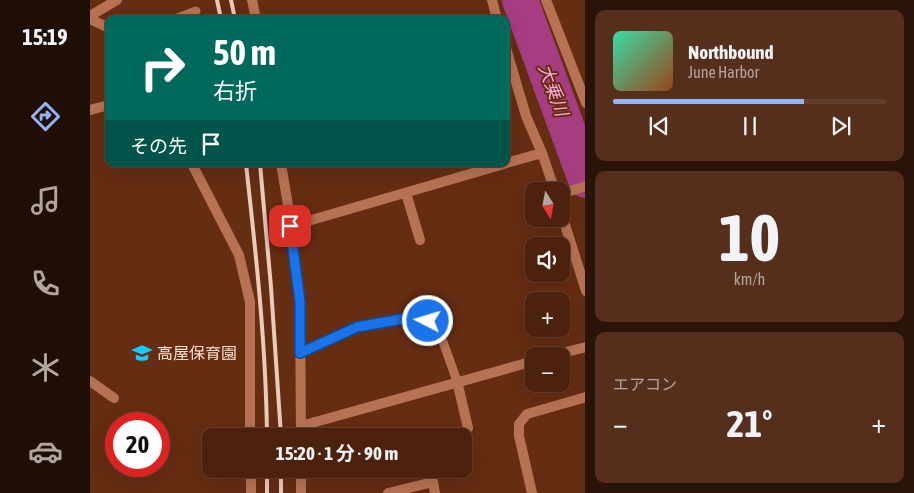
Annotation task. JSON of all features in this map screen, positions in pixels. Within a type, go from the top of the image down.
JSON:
[{"type":"street","points":[[105,26],[90,17],[116,0]]},
{"type":"street","points":[[252,0],[255,15]]},
{"type":"street","points":[[492,0],[496,15]]},
{"type":"street","points":[[546,0],[585,103]]},
{"type":"street","points":[[510,65],[526,116],[552,182]]},
{"type":"street","points":[[90,110],[105,106]]},
{"type":"street","points":[[510,162],[542,153]]},
{"type":"street","points":[[194,167],[239,255],[250,302],[250,428]]},
{"type":"street","points":[[281,167],[300,302],[301,428]]},
{"type":"street","points":[[290,226],[492,167]]},
{"type":"street","points":[[570,191],[585,186]]},
{"type":"street","points":[[406,193],[420,240]]},
{"type":"street","points":[[566,228],[585,291]]},
{"type":"street","points":[[570,351],[585,347]]},
{"type":"street","points":[[310,428],[457,381],[525,363]]},
{"type":"street","points":[[90,381],[114,398]]},
{"type":"street","points":[[457,381],[468,428]]},
{"type":"street","points":[[532,493],[519,436],[519,424],[527,414],[585,397]]},
{"type":"street","points":[[251,478],[251,493]]},
{"type":"street","points":[[301,478],[301,493]]},
{"type":"street","points":[[388,493],[433,482],[435,493]]},
{"type":"lane","points":[[186,15],[196,11]]},
{"type":"lane","points":[[300,353],[357,327],[419,316],[437,325],[457,381]]},
{"type":"waterway","name":"大乗川","points":[[520,0],[585,177]]},
{"type":"railway","points":[[217,0],[220,15]]},
{"type":"railway","points":[[231,0],[234,15]]},
{"type":"railway","points":[[246,167],[263,334],[267,428]]},
{"type":"railway","points":[[260,167],[280,428]]},
{"type":"railway","points":[[267,478],[267,493]]},
{"type":"railway","points":[[281,478],[281,493]]},
{"type":"place","name":"高屋保育園","points":[[142,353]]},
{"type":"route","points":[[290,226],[300,302],[300,353],[357,327],[419,316],[428,321]]}]
